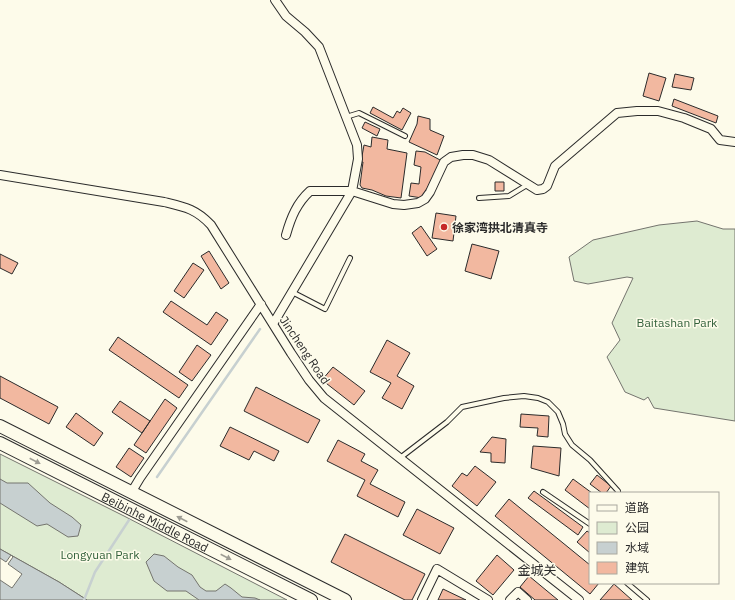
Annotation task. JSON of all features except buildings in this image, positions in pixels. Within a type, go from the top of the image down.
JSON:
[{"type":"main road","name":"Beibinhe Middle Road","points":[[0,426],[130,493],[305,580]]},
{"type":"main road","name":"Beibinhe Middle Road","points":[[0,443],[310,600]]},
{"type":"main road","points":[[305,580],[345,600]]},
{"type":"main road","points":[[305,580],[353,600]]},
{"type":"street","points":[[273,324],[352,191],[358,159],[357,145],[319,47],[305,32],[286,16],[275,0]]},
{"type":"street","points":[[286,235],[289,224],[300,201],[310,190],[352,191],[393,204],[404,205],[418,203],[430,192],[444,162],[451,157],[473,155],[489,160],[527,185],[537,190],[543,189],[547,186],[555,166],[617,114],[637,111],[658,111],[684,118],[711,129],[720,140],[735,142]]},
{"type":"street","name":"Jincheng Road","points":[[0,175],[164,202],[186,207],[198,212],[211,225],[309,380],[324,398],[579,600]]},
{"type":"street","points":[[130,493],[261,304]]},
{"type":"street","points":[[422,600],[437,569],[488,600]]},
{"type":"street","points":[[510,600],[518,592],[527,600]]},
{"type":"lane","points":[[346,117],[359,112],[405,136]]},
{"type":"lane","points":[[479,198],[509,196],[527,185]]},
{"type":"lane","points":[[292,292],[325,309],[350,258]]},
{"type":"lane","points":[[400,458],[447,422],[462,407],[504,398],[524,396],[538,398],[548,402],[558,412],[565,434],[572,445],[606,476],[618,492]]},
{"type":"lane","points":[[543,492],[589,523]]},
{"type":"lane","points":[[628,584],[647,600]]},
{"type":"green space","name":"Baitashan Park","points":[[697,221],[723,229],[735,229],[735,421],[654,408],[648,397],[644,400],[625,392],[607,357],[620,340],[612,323],[633,278],[627,277],[588,284],[574,281],[569,257],[593,240],[659,225]]},
{"type":"green space","name":"Longyuan Park","points":[[0,454],[287,600],[87,600],[59,582],[0,549]]},
{"type":"water","points":[[0,479],[7,483],[28,483],[50,503],[72,517],[81,525],[78,536],[68,537],[47,524],[37,526],[0,503]]},
{"type":"water","points":[[0,549],[59,582],[87,600],[0,600]]},
{"type":"water","points":[[154,554],[164,556],[178,567],[192,575],[200,587],[206,591],[216,591],[225,584],[242,597],[260,600],[199,600],[186,591],[167,591],[154,581],[146,562]]},
{"type":"pier","points":[[11,555],[13,557],[8,564],[22,574],[12,588],[0,580],[0,558],[6,562]]},
{"type":"waterway","points":[[157,477],[260,329]]},
{"type":"waterway","points":[[84,600],[95,572],[129,520]]},
{"type":"place","name":"徐家湾拱北清真寺","points":[[444,227]]},
{"type":"district","name":"金城关","points":[[537,570]]}]
